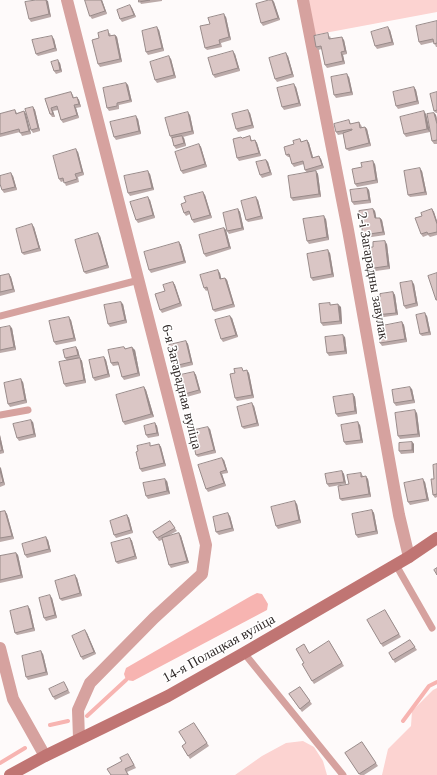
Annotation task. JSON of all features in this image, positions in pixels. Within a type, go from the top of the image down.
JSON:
[{"type":"main road","name":"14-я Полацкая вуліца","points":[[10,775],[80,738],[168,696],[244,654],[396,565],[437,538]]},
{"type":"street","name":"6-я Загарадная вуліца","points":[[68,0],[206,545],[202,574],[154,618],[90,684],[78,710],[80,738]]},
{"type":"street","name":"2-і Загарадны завулак","points":[[303,0],[348,230],[409,557]]},
{"type":"street","points":[[0,648],[13,699],[45,756]]},
{"type":"lane","points":[[0,316],[139,280]]},
{"type":"lane","points":[[0,415],[28,410]]},
{"type":"lane","points":[[396,565],[432,628]]},
{"type":"lane","points":[[244,654],[344,775]]},
{"type":"shaded area","points":[[307,0],[437,0],[437,12],[314,35]]},
{"type":"shaded area","points":[[257,593],[262,594],[268,604],[267,610],[133,681],[126,680],[124,674],[126,668]]},
{"type":"shaded area","points":[[437,688],[437,775],[382,775],[388,749],[411,726],[412,711],[433,690]]},
{"type":"shaded area","points":[[303,741],[314,747],[323,761],[327,775],[235,775],[262,756],[286,743]]},
{"type":"building","points":[[46,0],[49,14],[29,19],[25,2]]},
{"type":"building","points":[[85,0],[101,0],[105,11],[90,16]]},
{"type":"building","points":[[139,0],[150,0],[139,2]]},
{"type":"building","points":[[272,0],[278,18],[261,23],[256,4]]},
{"type":"building","points":[[130,5],[134,15],[120,19],[117,10]]},
{"type":"building","points":[[224,14],[229,37],[219,40],[220,44],[205,48],[200,26],[210,24],[208,18]]},
{"type":"building","points":[[437,21],[437,43],[434,44],[433,39],[419,42],[416,26]]},
{"type":"building","points":[[157,27],[162,48],[146,52],[142,31]]},
{"type":"building","points":[[388,27],[392,42],[375,46],[371,32]]},
{"type":"building","points":[[108,30],[109,36],[115,35],[120,59],[98,64],[92,40],[99,38],[98,33]]},
{"type":"building","points":[[328,33],[329,39],[342,37],[345,51],[341,52],[343,61],[325,65],[321,46],[316,47],[314,36]]},
{"type":"building","points":[[52,36],[55,48],[36,54],[32,40]]},
{"type":"building","points":[[233,51],[238,68],[213,75],[208,58]]},
{"type":"building","points":[[286,53],[292,74],[275,79],[269,58]]},
{"type":"building","points":[[169,56],[174,75],[155,80],[150,62]]},
{"type":"building","points":[[58,60],[60,70],[54,71],[51,62]]},
{"type":"building","points":[[347,74],[351,92],[334,95],[331,77]]},
{"type":"building","points":[[126,83],[130,100],[117,103],[117,106],[107,108],[103,88]]},
{"type":"building","points":[[294,84],[299,103],[282,107],[277,88]]},
{"type":"building","points":[[414,87],[417,101],[396,106],[393,92]]},
{"type":"building","points":[[71,92],[73,98],[77,97],[79,104],[74,105],[77,115],[61,120],[57,106],[51,108],[53,114],[50,114],[45,99]]},
{"type":"building","points":[[437,92],[437,110],[434,111],[430,94]]},
{"type":"building","points":[[33,107],[38,128],[31,130],[25,109]]},
{"type":"building","points":[[15,110],[16,114],[24,111],[29,131],[20,133],[19,129],[0,134],[0,114]]},
{"type":"building","points":[[248,110],[252,125],[236,129],[232,114]]},
{"type":"building","points":[[424,111],[427,129],[404,134],[400,117]]},
{"type":"building","points":[[188,112],[192,131],[170,136],[165,118]]},
{"type":"building","points":[[434,113],[437,124],[437,140],[432,141],[427,114]]},
{"type":"building","points":[[136,116],[139,131],[114,137],[110,122]]},
{"type":"building","points":[[349,120],[350,124],[359,122],[360,128],[365,127],[369,143],[346,149],[343,133],[352,129],[336,132],[334,124]]},
{"type":"building","points":[[182,136],[184,143],[174,146],[172,138]]},
{"type":"building","points":[[250,136],[251,141],[255,140],[259,153],[237,158],[233,139]]},
{"type":"building","points":[[300,139],[301,142],[307,140],[312,158],[319,156],[322,165],[305,170],[303,161],[292,164],[289,154],[286,155],[284,147],[294,144],[293,141]]},
{"type":"building","points":[[199,144],[205,164],[181,171],[175,152]]},
{"type":"building","points":[[76,149],[82,172],[75,174],[77,179],[64,183],[63,178],[59,179],[53,156]]},
{"type":"building","points":[[266,160],[270,172],[260,175],[256,162]]},
{"type":"building","points":[[373,161],[376,180],[355,184],[352,169],[362,167],[361,163]]},
{"type":"building","points":[[420,168],[425,192],[408,195],[404,171]]},
{"type":"building","points":[[148,171],[152,188],[128,193],[124,176]]},
{"type":"building","points":[[316,171],[319,194],[291,198],[288,176]]},
{"type":"building","points":[[11,173],[15,187],[2,190],[0,176]]},
{"type":"building","points":[[367,188],[369,200],[352,202],[350,190]]},
{"type":"building","points":[[203,192],[210,215],[192,220],[189,211],[184,213],[181,204],[186,202],[184,197]]},
{"type":"building","points":[[148,197],[153,215],[136,220],[130,202]]},
{"type":"building","points":[[256,197],[261,216],[246,220],[241,201]]},
{"type":"building","points":[[238,209],[242,228],[227,231],[223,213]]},
{"type":"building","points":[[373,209],[375,218],[380,218],[383,232],[363,235],[359,211]]},
{"type":"building","points":[[432,209],[437,224],[437,232],[428,234],[427,232],[421,234],[415,218],[422,216],[421,213]]},
{"type":"building","points":[[324,216],[327,237],[307,241],[303,219]]},
{"type":"building","points":[[32,224],[39,248],[22,253],[16,229]]},
{"type":"building","points":[[224,228],[229,247],[204,254],[199,235]]},
{"type":"building","points":[[98,233],[107,265],[84,272],[75,240]]},
{"type":"building","points":[[385,241],[388,266],[367,269],[364,248],[373,247],[373,242]]},
{"type":"building","points":[[179,242],[184,261],[149,270],[144,252]]},
{"type":"building","points":[[328,250],[332,274],[311,278],[307,254]]},
{"type":"building","points":[[218,270],[220,279],[225,278],[233,304],[213,310],[207,287],[204,288],[200,275]]},
{"type":"building","points":[[437,273],[437,300],[436,300],[428,276]]},
{"type":"building","points":[[9,274],[13,289],[0,292],[0,276]]},
{"type":"building","points":[[412,281],[416,303],[404,306],[400,283]]},
{"type":"building","points":[[173,282],[180,303],[160,310],[155,294],[165,291],[163,285]]},
{"type":"building","points":[[393,292],[396,313],[375,315],[373,297],[380,297],[380,294]]},
{"type":"building","points":[[121,302],[125,320],[108,324],[104,305]]},
{"type":"building","points":[[330,303],[330,305],[338,304],[340,321],[321,323],[319,304]]},
{"type":"building","points":[[425,313],[429,332],[420,334],[416,315]]},
{"type":"building","points":[[230,316],[236,335],[221,339],[215,320]]},
{"type":"building","points":[[69,317],[74,338],[54,342],[49,321]]},
{"type":"building","points":[[402,322],[405,339],[380,343],[377,327]]},
{"type":"building","points":[[10,326],[14,347],[0,350],[0,328]]},
{"type":"building","points":[[343,335],[345,351],[327,353],[325,337]]},
{"type":"building","points":[[186,341],[191,362],[174,366],[169,345]]},
{"type":"building","points":[[76,347],[78,355],[65,358],[63,350]]},
{"type":"building","points":[[124,347],[125,349],[132,347],[138,373],[122,377],[118,362],[111,363],[108,350]]},
{"type":"building","points":[[104,357],[108,374],[93,378],[89,360]]},
{"type":"building","points":[[80,358],[84,380],[64,384],[59,362]]},
{"type":"building","points":[[242,368],[243,371],[247,370],[252,395],[235,398],[230,374],[235,373],[234,369]]},
{"type":"building","points":[[194,372],[199,390],[181,395],[176,376]]},
{"type":"building","points":[[21,379],[25,400],[8,404],[4,383]]},
{"type":"building","points":[[144,387],[151,414],[123,422],[116,395]]},
{"type":"building","points":[[410,387],[413,400],[394,403],[392,390]]},
{"type":"building","points":[[353,394],[355,411],[336,414],[333,397]]},
{"type":"building","points":[[252,403],[257,423],[242,427],[237,407]]},
{"type":"building","points":[[415,410],[418,434],[398,436],[395,413]]},
{"type":"building","points":[[31,420],[34,434],[17,438],[13,424]]},
{"type":"building","points":[[358,422],[361,440],[344,442],[341,425]]},
{"type":"building","points":[[155,423],[157,433],[146,435],[144,426]]},
{"type":"building","points":[[208,427],[214,450],[196,455],[190,431]]},
{"type":"building","points":[[412,442],[412,450],[399,451],[399,443]]},
{"type":"building","points":[[150,443],[150,446],[159,444],[164,463],[140,469],[136,452],[138,451],[137,446]]},
{"type":"building","points":[[222,458],[226,470],[220,472],[224,483],[206,489],[198,465]]},
{"type":"building","points":[[437,464],[437,494],[433,495],[431,479],[434,479],[433,465]]},
{"type":"building","points":[[0,470],[3,482],[0,483]]},
{"type":"building","points":[[342,471],[344,482],[327,484],[325,474]]},
{"type":"building","points":[[361,473],[361,477],[366,476],[369,494],[340,499],[338,486],[349,484],[347,475]]},
{"type":"building","points":[[165,479],[167,491],[146,496],[143,483]]},
{"type":"building","points":[[423,479],[427,499],[408,502],[404,483]]},
{"type":"building","points":[[295,501],[299,520],[276,526],[271,507]]},
{"type":"building","points":[[372,510],[376,531],[356,535],[352,514]]},
{"type":"building","points":[[5,511],[12,536],[0,538],[0,512]]},
{"type":"building","points":[[228,513],[232,528],[216,532],[213,517]]},
{"type":"building","points":[[127,515],[131,530],[114,535],[110,521]]},
{"type":"building","points":[[170,521],[175,528],[157,538],[153,532]]},
{"type":"building","points":[[179,533],[187,561],[169,565],[162,538]]},
{"type":"building","points":[[46,537],[49,549],[25,555],[22,544]]},
{"type":"building","points":[[130,538],[135,556],[116,562],[111,543]]},
{"type":"building","points":[[16,553],[21,575],[0,580],[0,556]]},
{"type":"building","points":[[437,568],[437,575],[434,570]]},
{"type":"building","points":[[75,575],[80,593],[60,599],[55,581]]},
{"type":"building","points":[[50,595],[55,615],[44,618],[39,598]]},
{"type":"building","points":[[28,606],[33,628],[15,633],[10,611]]},
{"type":"building","points":[[385,610],[399,634],[381,644],[367,620]]},
{"type":"building","points":[[85,630],[94,652],[81,657],[72,636]]},
{"type":"building","points":[[410,640],[415,647],[393,660],[389,653]]},
{"type":"building","points":[[329,641],[342,663],[312,681],[302,664],[304,663],[296,649],[304,644],[309,653]]},
{"type":"building","points":[[41,651],[46,672],[26,677],[22,656]]},
{"type":"building","points":[[64,682],[68,690],[53,697],[49,689]]},
{"type":"building","points":[[300,687],[310,701],[300,709],[289,694]]},
{"type":"building","points":[[194,723],[207,743],[188,756],[182,746],[186,743],[179,732]]},
{"type":"building","points":[[362,742],[376,763],[359,774],[345,753]]},
{"type":"building","points":[[128,754],[134,765],[125,769],[128,775],[111,775],[107,769],[122,761],[120,758]]},
{"type":"waterway","points":[[87,716],[126,680]]},
{"type":"waterway","points":[[403,721],[429,686],[437,682]]},
{"type":"waterway","points":[[50,725],[68,721]]},
{"type":"waterway","points":[[0,763],[25,748]]}]
